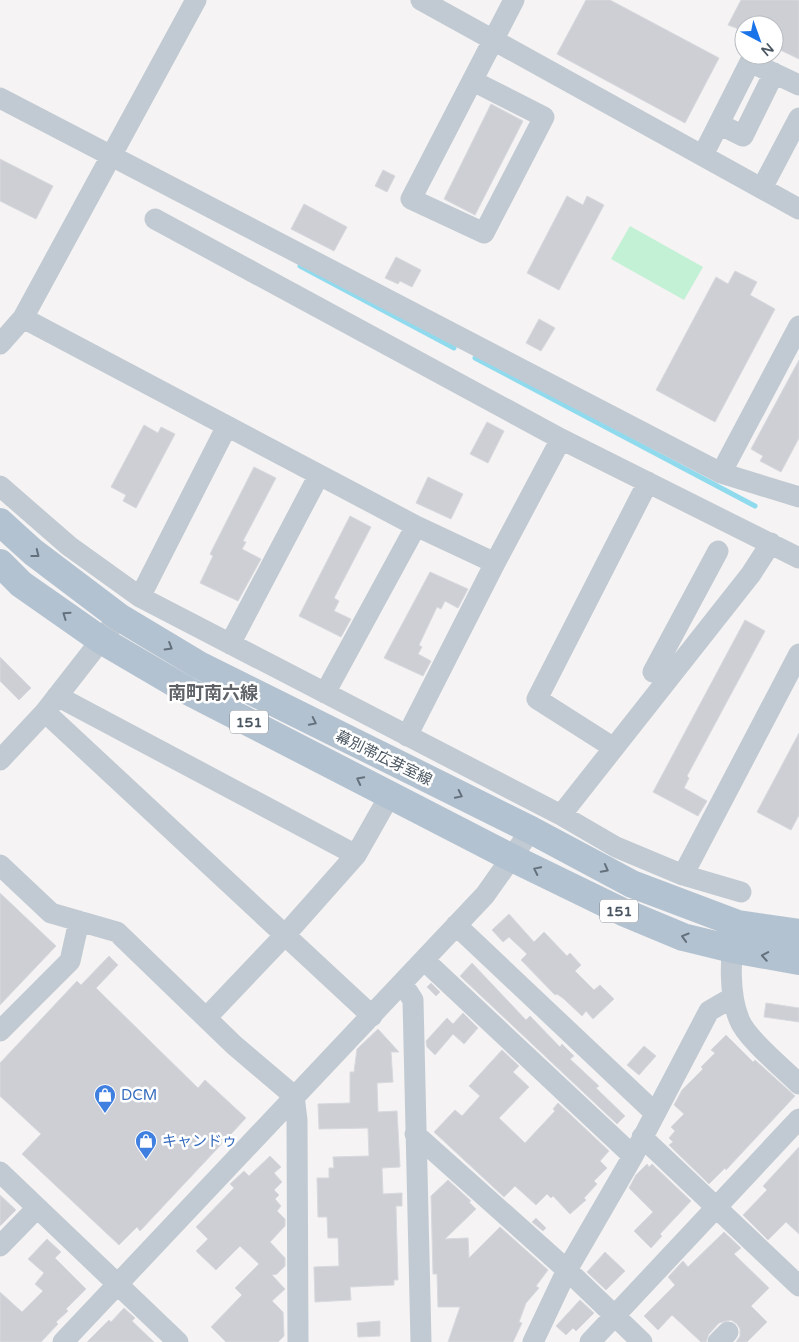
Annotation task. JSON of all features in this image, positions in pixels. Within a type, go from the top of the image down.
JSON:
[{"type":"main road","name":"幕別帯広芽室線","points":[[0,522],[33,552],[119,617],[199,665],[531,830],[735,937],[799,961]]},
{"type":"main road","name":"幕別帯広芽室線","points":[[0,564],[21,584],[101,640],[188,691],[512,858],[649,923],[683,938],[799,934]]},
{"type":"street","points":[[0,344],[23,318],[196,0]]},
{"type":"street","points":[[421,0],[495,39],[799,208]]},
{"type":"street","points":[[473,81],[544,117],[484,233],[411,199],[514,0]]},
{"type":"street","points":[[704,155],[719,124],[743,136],[774,73],[799,85]]},
{"type":"street","points":[[0,98],[721,473],[799,497]]},
{"type":"street","points":[[762,188],[799,118]]},
{"type":"street","points":[[155,219],[561,439],[799,558]]},
{"type":"street","points":[[23,318],[416,526],[495,563]]},
{"type":"street","points":[[721,473],[799,326]]},
{"type":"street","points":[[140,597],[227,426]]},
{"type":"street","points":[[407,736],[495,563],[561,439]]},
{"type":"street","points":[[230,644],[318,475]]},
{"type":"street","points":[[614,748],[537,699],[648,482]]},
{"type":"street","points":[[0,486],[69,546],[140,597],[561,815],[616,847],[683,875],[741,892]]},
{"type":"street","points":[[325,693],[416,526]]},
{"type":"street","points":[[561,815],[752,574],[771,543]]},
{"type":"street","points":[[653,672],[718,551]]},
{"type":"street","points":[[0,760],[51,704],[119,617]]},
{"type":"street","points":[[672,636],[693,648]]},
{"type":"street","points":[[683,875],[799,654]]},
{"type":"street","points":[[51,704],[356,855]]},
{"type":"street","points":[[51,704],[285,935],[372,1016]]},
{"type":"street","points":[[206,1018],[285,935],[356,855],[390,795]]},
{"type":"street","points":[[63,1342],[485,895],[531,830]]},
{"type":"street","points":[[0,864],[51,913],[117,932],[206,1018],[294,1096],[296,1120],[298,1342]]},
{"type":"street","points":[[0,1031],[70,961],[79,921]]},
{"type":"street","points":[[456,926],[655,1113]]},
{"type":"street","points":[[735,937],[734,997],[739,1020],[756,1042],[799,1084]]},
{"type":"street","points":[[424,960],[637,1147],[715,1207],[799,1286]]},
{"type":"street","points":[[402,983],[413,1000],[421,1342]]},
{"type":"street","points":[[533,1342],[566,1270],[637,1147],[709,1010],[734,997]]},
{"type":"street","points":[[590,1342],[799,1119]]},
{"type":"street","points":[[415,1134],[566,1270],[642,1342]]},
{"type":"street","points":[[0,1172],[178,1342]]},
{"type":"street","points":[[0,1246],[38,1208]]},
{"type":"green space","points":[[630,226],[703,267],[684,300],[611,259]]},
{"type":"building","points":[[586,0],[610,0],[719,58],[685,123],[557,54]]},
{"type":"building","points":[[741,0],[799,0],[799,59],[784,52],[784,15],[734,15],[734,27],[728,25]]},
{"type":"building","points":[[491,104],[523,121],[475,215],[444,199]]},
{"type":"building","points":[[0,159],[53,186],[36,219],[0,201]]},
{"type":"building","points":[[383,170],[395,176],[387,192],[375,186]]},
{"type":"building","points":[[567,196],[583,205],[587,196],[604,205],[559,290],[527,273]]},
{"type":"building","points":[[304,204],[347,227],[334,251],[291,229]]},
{"type":"building","points":[[396,257],[421,270],[412,287],[400,281],[398,284],[385,278]]},
{"type":"building","points":[[735,271],[757,282],[750,295],[775,309],[715,422],[656,390],[716,277],[728,284]]},
{"type":"building","points":[[539,319],[555,328],[541,351],[526,343]]},
{"type":"building","points":[[799,360],[799,438],[781,472],[760,461],[763,456],[751,449]]},
{"type":"building","points":[[487,422],[504,431],[488,463],[470,454]]},
{"type":"building","points":[[144,425],[158,433],[161,427],[175,434],[136,508],[123,501],[126,495],[111,487]]},
{"type":"building","points":[[254,467],[276,478],[243,541],[246,542],[242,549],[261,559],[238,601],[200,583],[213,556],[210,554]]},
{"type":"building","points":[[428,477],[463,494],[451,519],[416,503]]},
{"type":"building","points":[[350,516],[371,527],[334,598],[339,601],[334,611],[351,619],[341,637],[299,616]]},
{"type":"building","points":[[430,572],[468,589],[458,608],[445,601],[441,609],[437,607],[419,645],[422,647],[418,654],[431,661],[423,676],[384,658]]},
{"type":"building","points":[[745,620],[765,631],[687,776],[689,778],[684,788],[707,801],[698,816],[653,792]]},
{"type":"building","points":[[0,657],[31,688],[19,700],[0,681]]},
{"type":"building","points":[[799,733],[799,815],[791,830],[757,812]]},
{"type":"building","points":[[0,893],[56,946],[0,1005]]},
{"type":"building","points":[[509,914],[534,942],[544,932],[567,956],[570,953],[581,965],[575,971],[594,990],[600,985],[614,999],[593,1019],[586,1011],[582,1016],[564,999],[557,994],[555,995],[521,960],[527,954],[509,937],[503,942],[492,930]]},
{"type":"building","points":[[109,956],[118,965],[96,988],[198,1088],[205,1080],[246,1118],[140,1231],[137,1227],[119,1245],[22,1154],[41,1134],[0,1096],[0,1063],[77,981],[81,985]]},
{"type":"building","points":[[472,963],[526,1020],[530,1016],[560,1047],[562,1044],[574,1056],[570,1059],[599,1086],[596,1088],[625,1116],[617,1124],[460,976]]},
{"type":"building","points":[[431,983],[440,992],[436,996],[427,987]]},
{"type":"building","points":[[766,1003],[799,1008],[799,1022],[764,1017]]},
{"type":"building","points":[[463,1013],[478,1028],[464,1044],[453,1034],[435,1055],[427,1047],[426,1041],[447,1018],[453,1024]]},
{"type":"building","points":[[378,1029],[399,1052],[391,1052],[393,1082],[377,1083],[378,1112],[397,1111],[400,1167],[382,1168],[383,1194],[402,1193],[402,1206],[396,1206],[398,1280],[394,1280],[394,1285],[350,1287],[351,1300],[315,1302],[314,1267],[339,1266],[338,1238],[328,1238],[327,1217],[318,1217],[317,1178],[329,1178],[329,1168],[334,1168],[333,1157],[369,1156],[368,1128],[319,1129],[318,1104],[350,1103],[350,1072],[354,1072],[357,1049]]},
{"type":"building","points":[[726,1035],[753,1062],[755,1060],[795,1096],[726,1170],[725,1168],[709,1184],[669,1145],[673,1142],[669,1138],[675,1131],[671,1127],[684,1114],[674,1105],[682,1090],[703,1069],[701,1067],[715,1053],[711,1050]]},
{"type":"building","points":[[644,1046],[656,1056],[639,1075],[627,1065]]},
{"type":"building","points":[[502,1050],[519,1066],[513,1072],[529,1087],[499,1118],[525,1143],[555,1111],[553,1109],[558,1103],[609,1151],[600,1161],[607,1168],[594,1181],[597,1184],[584,1198],[586,1200],[570,1214],[553,1196],[551,1198],[547,1194],[536,1205],[515,1186],[504,1197],[434,1132],[455,1110],[462,1116],[480,1096],[469,1086]]},
{"type":"building","points":[[799,1147],[799,1234],[786,1222],[768,1240],[743,1215],[767,1190],[763,1186]]},
{"type":"building","points":[[270,1156],[281,1167],[274,1173],[282,1182],[274,1190],[279,1195],[275,1199],[281,1206],[277,1211],[285,1219],[285,1226],[270,1242],[285,1258],[285,1266],[277,1274],[272,1275],[285,1289],[272,1301],[283,1312],[284,1336],[278,1342],[226,1342],[211,1327],[242,1295],[235,1288],[259,1264],[240,1246],[216,1270],[196,1251],[208,1239],[196,1227],[234,1188],[230,1184],[244,1171],[249,1176]]},
{"type":"building","points":[[647,1164],[649,1167],[652,1164],[691,1201],[660,1234],[662,1236],[651,1248],[634,1231],[653,1212],[629,1188],[636,1175]]},
{"type":"building","points":[[448,1180],[471,1201],[469,1202],[476,1209],[445,1239],[468,1238],[469,1258],[500,1227],[548,1270],[536,1286],[539,1288],[526,1303],[519,1322],[522,1323],[513,1342],[448,1342],[460,1307],[438,1307],[437,1274],[433,1274],[431,1196]]},
{"type":"building","points":[[0,1195],[16,1210],[0,1226]]},
{"type":"building","points":[[536,1218],[546,1228],[543,1231],[532,1222]]},
{"type":"building","points":[[724,1232],[741,1248],[734,1254],[769,1288],[751,1306],[767,1322],[747,1342],[736,1342],[740,1336],[740,1329],[731,1320],[719,1323],[709,1334],[706,1342],[701,1342],[672,1315],[658,1330],[644,1316],[675,1285],[668,1277],[683,1261],[688,1267]]},
{"type":"building","points":[[47,1239],[61,1252],[55,1258],[86,1289],[66,1309],[68,1311],[56,1322],[58,1324],[41,1342],[0,1342],[0,1292],[22,1312],[43,1291],[35,1284],[44,1273],[28,1259]]},
{"type":"building","points":[[605,1252],[625,1271],[606,1290],[587,1272]]},
{"type":"building","points":[[580,1300],[594,1313],[576,1331],[573,1328],[566,1335],[556,1326]]},
{"type":"building","points":[[124,1308],[135,1318],[132,1321],[154,1342],[87,1342],[109,1320],[111,1322]]},
{"type":"building","points":[[380,1321],[380,1336],[358,1337],[357,1323]]},
{"type":"waterway","points":[[300,266],[454,348]]},
{"type":"waterway","points":[[475,358],[755,506]]},
{"type":"place","name":"DCM","points":[[105,1114]]},
{"type":"place","name":"キャンドゥ","points":[[146,1160]]},
{"type":"district","name":"南町南六線","points":[[213,693]]}]
